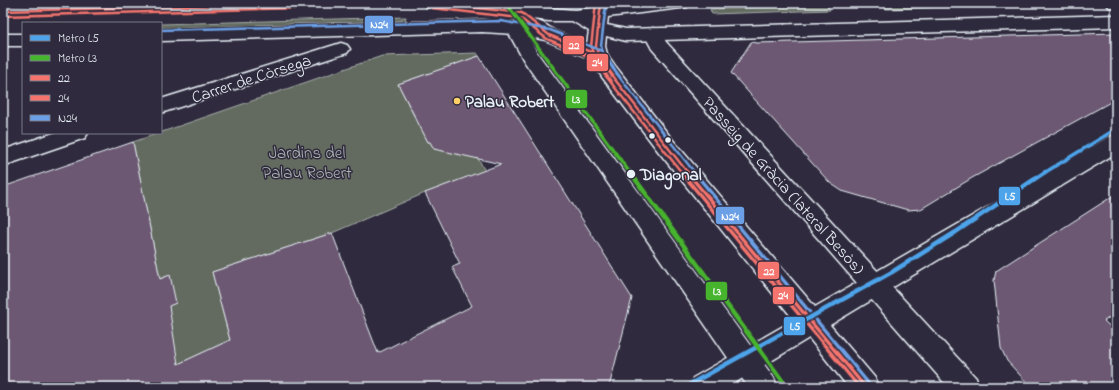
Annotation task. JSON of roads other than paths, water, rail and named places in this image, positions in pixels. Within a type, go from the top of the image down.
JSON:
[{"type":"street","points":[[3,11],[300,3]]},
{"type":"street","points":[[433,3],[511,12],[575,16],[600,15],[642,7],[681,3]]},
{"type":"street","points":[[511,12],[549,35],[598,55]]},
{"type":"street","points":[[162,36],[501,26],[511,12]]},
{"type":"street","points":[[511,12],[531,57],[764,387]]},
{"type":"street","points":[[600,15],[626,35],[1116,21]]},
{"type":"street","points":[[600,15],[596,46],[598,55],[609,72],[661,140],[865,387]]},
{"type":"street","name":"Passeig de Gràcia (lateral Besòs)","points":[[653,34],[658,45],[966,387]]},
{"type":"street","points":[[3,40],[22,40]]},
{"type":"street","name":"Carrer de Còrsega","points":[[162,106],[341,49]]},
{"type":"street","points":[[3,158],[75,134]]},
{"type":"street","points":[[703,387],[812,322],[875,287],[1116,143]]},
{"type":"metro line","name":"L3","points":[[506,3],[787,387]]},
{"type":"metro line","name":"L5","points":[[685,387],[892,272],[956,232],[1065,159],[1116,129]]},
{"type":"place","name":"Palau Robert","points":[[457,101]]},
{"type":"place","name":"Diagonal","points":[[631,174]]},
{"type":"park label","name":"Jardins del Palau Robert","points":[[307,162]]}]
